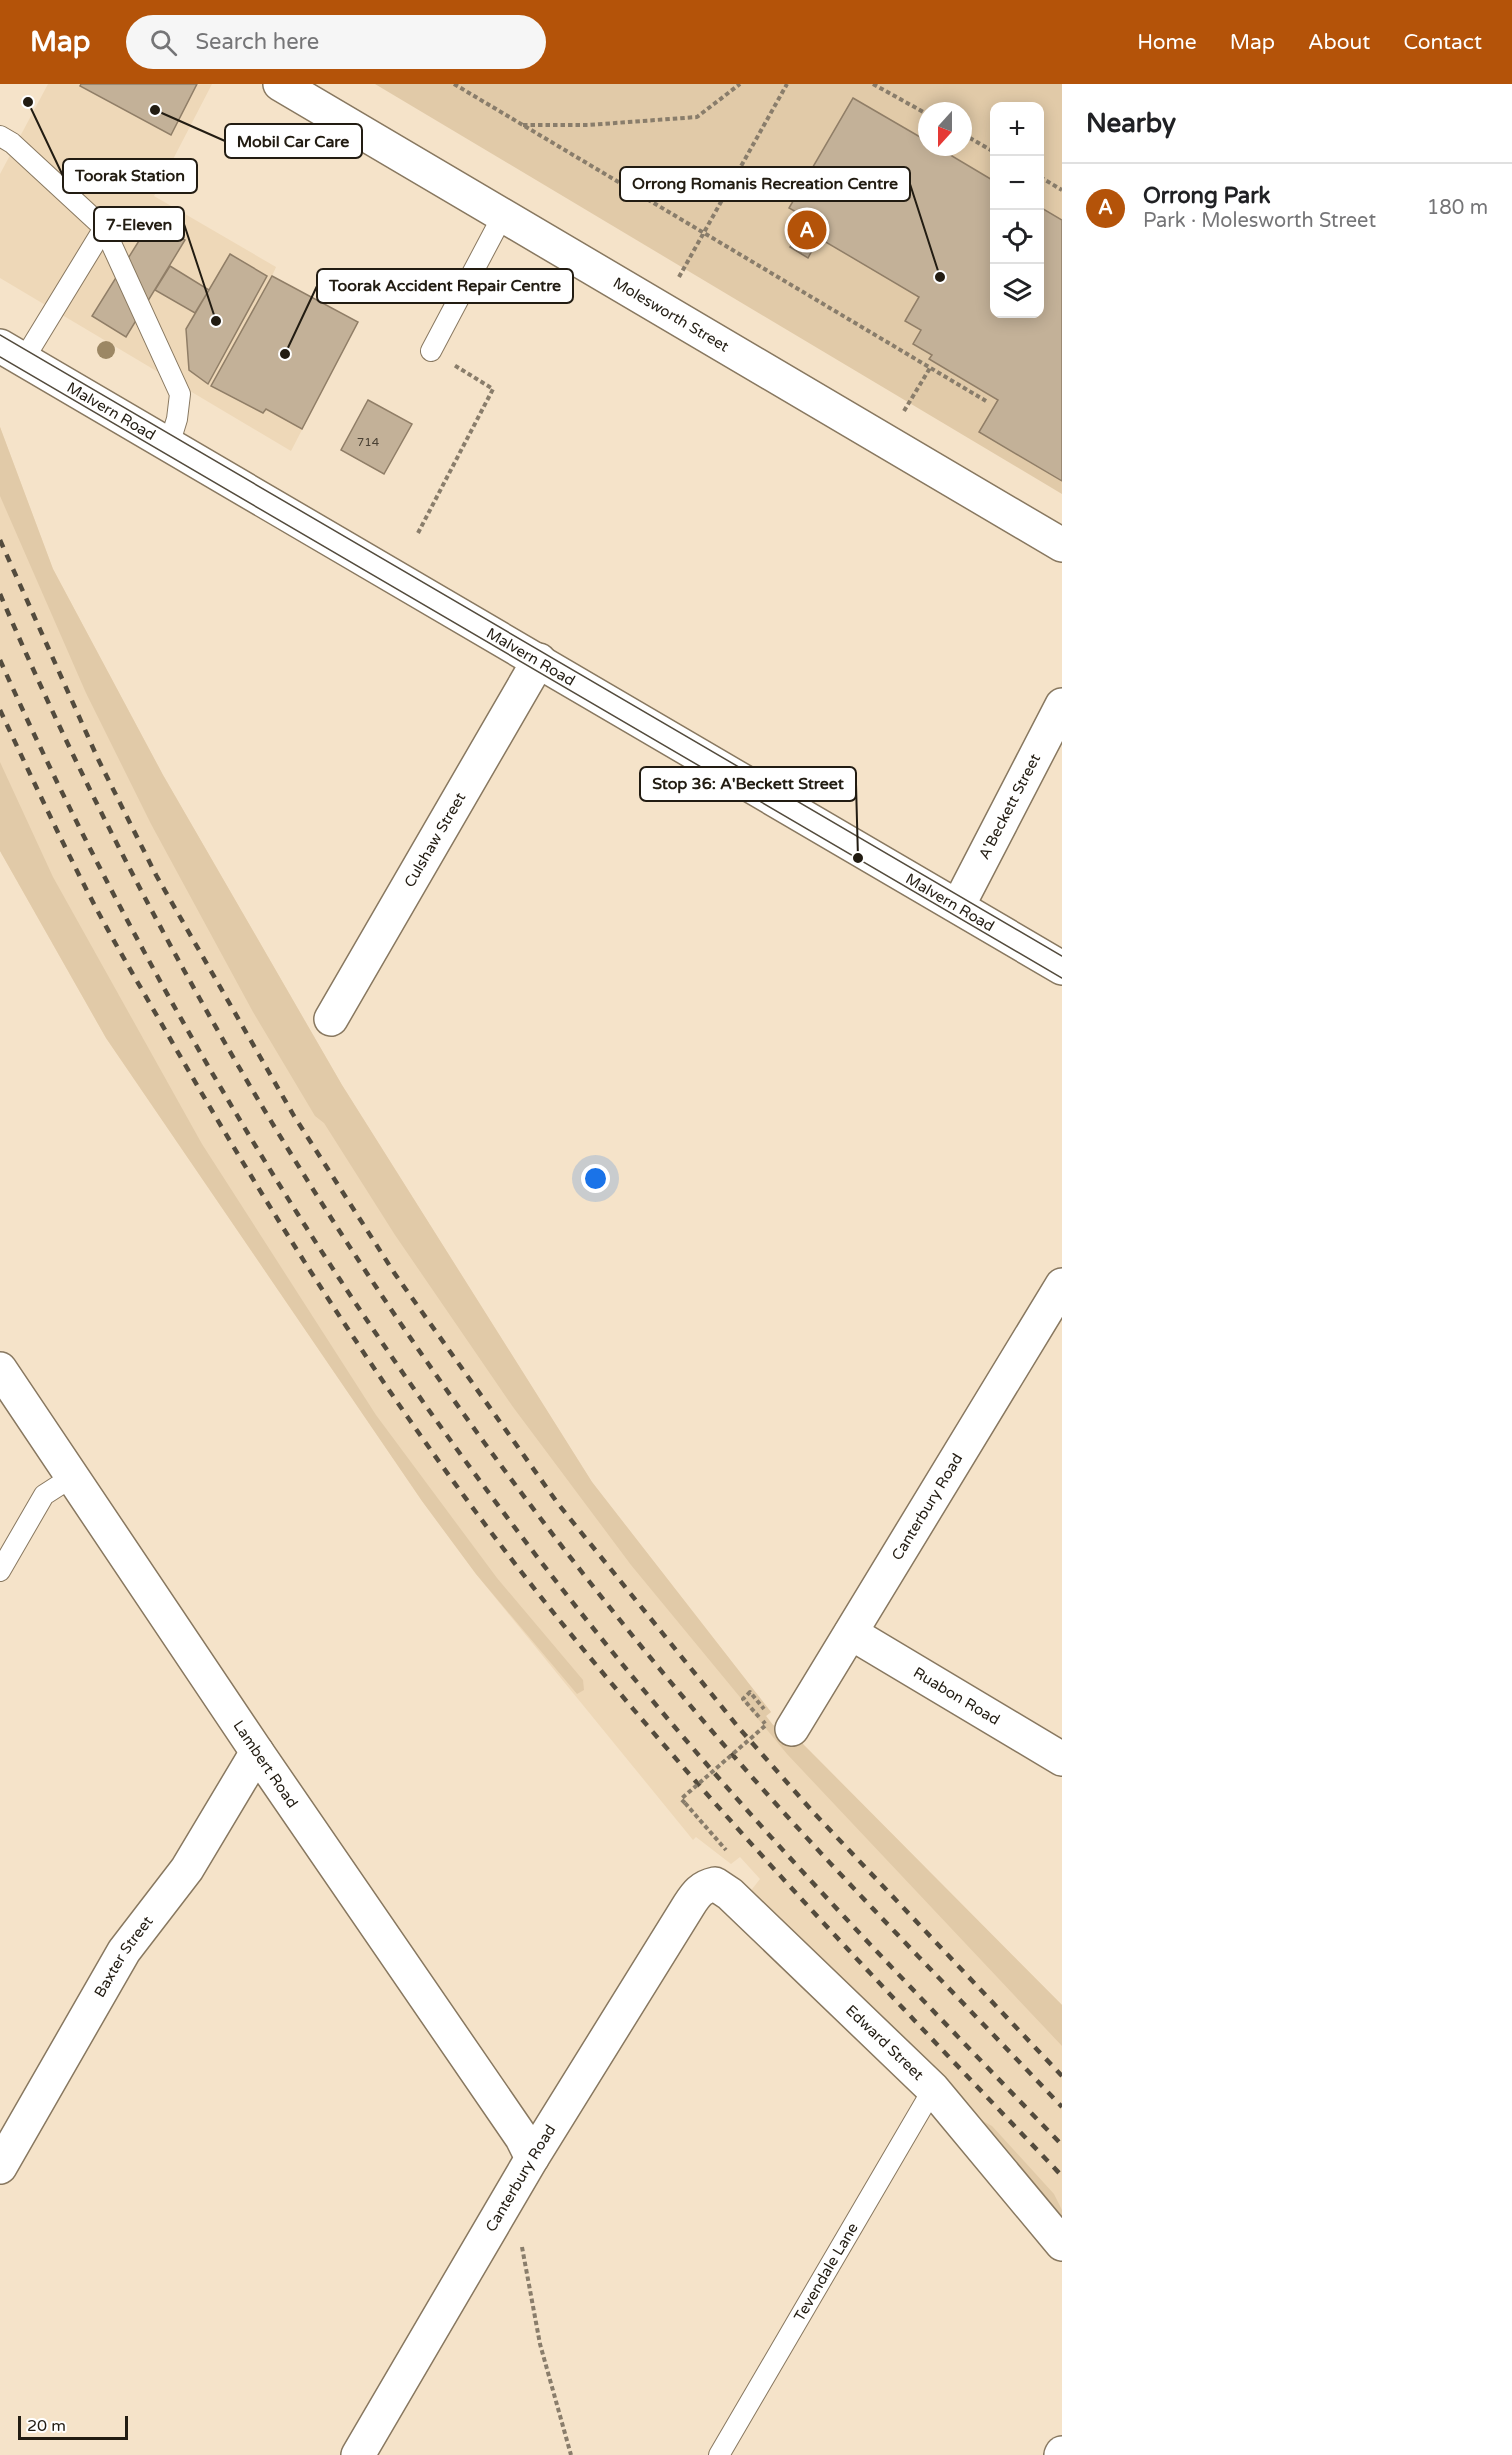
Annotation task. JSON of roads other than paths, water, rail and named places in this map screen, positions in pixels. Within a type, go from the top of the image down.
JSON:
[{"type":"street","name":"Molesworth Street","points":[[280,84],[502,217],[1062,545]]},
{"type":"street","name":"Malvern Road","points":[[12,352],[1062,968]]},
{"type":"street","name":"Culshaw Street","points":[[331,1019],[538,660]]},
{"type":"street","name":"A'Beckett Street","points":[[958,906],[1062,705]]},
{"type":"street","name":"Canterbury Road","points":[[780,1721],[851,1633],[1062,1285]]},
{"type":"street","name":"Lambert Road","points":[[0,1369],[257,1752],[522,2138],[532,2158]]},
{"type":"street","name":"Ruabon Road","points":[[851,1633],[1062,1759]]},
{"type":"street","name":"Baxter Street","points":[[0,2167],[124,1951],[187,1869],[257,1752]]},
{"type":"street","name":"Edward Street","points":[[689,1905],[698,1891],[706,1886],[715,1884],[723,1888],[933,2089],[1062,2244]]},
{"type":"street","name":"Canterbury Road","points":[[358,2455],[532,2158],[689,1905]]},
{"type":"lane","points":[[0,136],[12,143],[104,228],[180,394],[177,419],[169,445]]},
{"type":"lane","points":[[431,351],[502,217]]},
{"type":"lane","points":[[12,352],[104,228]]},
{"type":"lane","points":[[0,1571],[44,1495],[72,1477]]},
{"type":"lane","name":"Tevendale Lane","points":[[719,2455],[933,2089]]},
{"type":"tram line","points":[[0,335],[1062,956]]},
{"type":"tram line","points":[[0,357],[1062,978]]},
{"type":"railway","points":[[0,540],[98,759],[156,875],[294,1116],[395,1274],[559,1505],[739,1728],[814,1813],[1062,2076]]},
{"type":"railway","points":[[0,594],[70,749],[147,901],[229,1051],[318,1197],[412,1340],[511,1479],[615,1614],[724,1745],[849,1883],[1062,2107]]},
{"type":"railway","points":[[0,660],[70,808],[145,953],[226,1096],[311,1236],[402,1372],[498,1505],[598,1635],[703,1760],[835,1907],[1062,2145]]},
{"type":"railway","points":[[0,710],[96,908],[213,1112],[354,1339],[456,1485],[565,1627],[685,1769],[808,1906],[1062,2176]]},
{"type":"place","name":"Toorak Station","points":[[28,102]]},
{"type":"place","name":"Mobil Car Care","points":[[155,110]]},
{"type":"place","name":"Orrong Park","points":[[807,230]]},
{"type":"place","name":"Orrong Romanis Recreation Centre","points":[[940,277]]},
{"type":"place","name":"7-Eleven","points":[[216,321]]},
{"type":"place","name":"Toorak Accident Repair Centre","points":[[285,354]]},
{"type":"place","name":"Stop 36: A'Beckett Street","points":[[858,858]]}]
